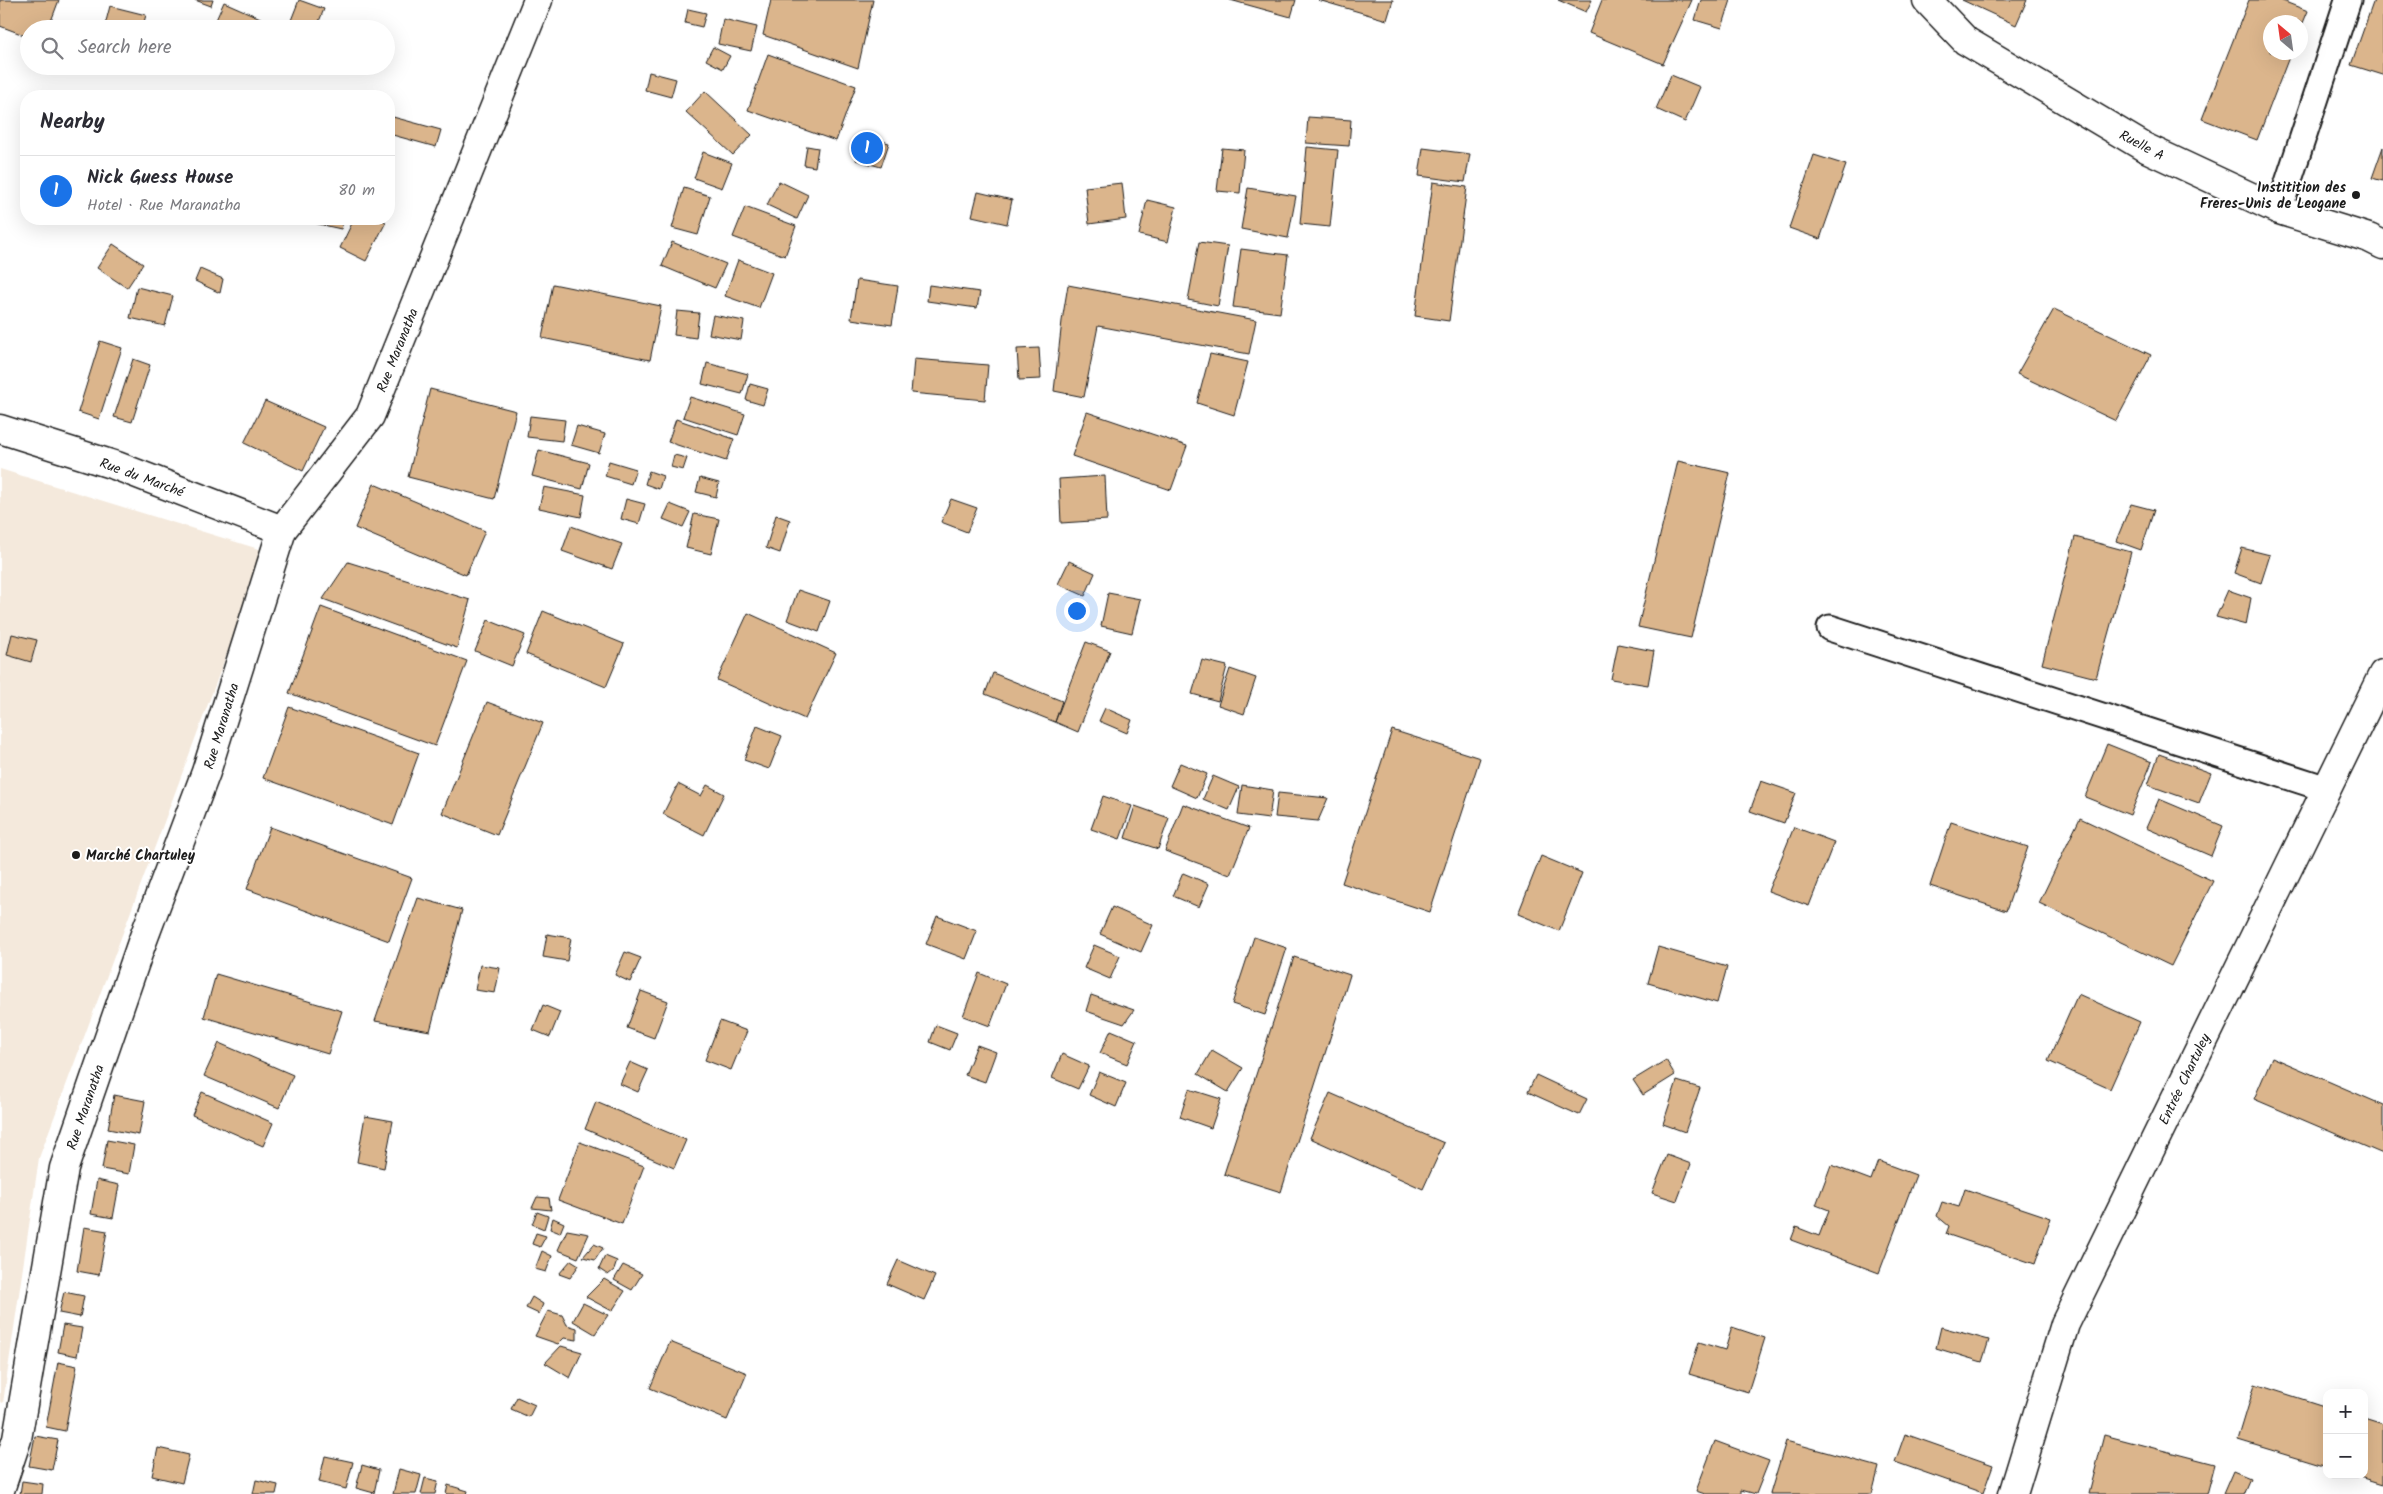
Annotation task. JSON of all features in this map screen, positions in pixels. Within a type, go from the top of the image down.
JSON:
[{"type":"street","name":"Rue Maranatha","points":[[0,1490],[9,1436],[64,1168],[141,945],[206,772],[282,530],[370,416],[538,0]]},
{"type":"street","name":"Ruelle A","points":[[1927,0],[1966,41],[2136,142],[2279,210],[2369,238],[2383,245]]},
{"type":"street","name":"Rue du Marché","points":[[0,429],[117,466],[282,530]]},
{"type":"street","name":"Entrée Chartuley","points":[[2013,1494],[2065,1324],[2383,674]]},
{"type":"lane","points":[[2279,210],[2348,0]]},
{"type":"lane","points":[[1830,628],[2327,789]]},
{"type":"shaded area","name":"Marché Chartuley","points":[[0,469],[265,551],[39,1158],[3,1403],[0,1402]]},
{"type":"building","points":[[0,0],[59,0],[51,20],[20,20],[20,34],[0,26]]},
{"type":"building","points":[[195,0],[213,0],[211,6]]},
{"type":"building","points":[[299,0],[324,9],[320,20],[291,20]]},
{"type":"building","points":[[771,0],[873,0],[858,68],[763,35]]},
{"type":"building","points":[[1230,0],[1296,0],[1291,17]]},
{"type":"building","points":[[1318,0],[1393,0],[1387,20]]},
{"type":"building","points":[[1558,0],[1592,0],[1586,12]]},
{"type":"building","points":[[1602,0],[1692,0],[1663,64],[1589,33]]},
{"type":"building","points":[[1701,0],[1731,0],[1722,28],[1695,20]]},
{"type":"building","points":[[1962,0],[2027,0],[2016,25]]},
{"type":"building","points":[[2249,0],[2280,0],[2308,11],[2306,15],[2263,15],[2263,60],[2288,60],[2257,140],[2202,119]]},
{"type":"building","points":[[2374,0],[2383,0],[2383,75],[2351,65]]},
{"type":"building","points":[[224,2],[265,20],[216,20]]},
{"type":"building","points":[[110,6],[146,15],[145,20],[106,20]]},
{"type":"building","points":[[688,9],[706,13],[702,27],[685,23]]},
{"type":"building","points":[[723,19],[757,27],[751,51],[718,44]]},
{"type":"building","points":[[713,47],[730,56],[723,69],[706,60]]},
{"type":"building","points":[[768,54],[856,86],[836,141],[748,110]]},
{"type":"building","points":[[649,72],[676,79],[671,97],[645,90]]},
{"type":"building","points":[[1671,75],[1700,87],[1685,122],[1656,109]]},
{"type":"building","points":[[705,91],[752,135],[733,155],[686,112]]},
{"type":"building","points":[[1308,117],[1351,120],[1349,146],[1306,143]]},
{"type":"building","points":[[395,118],[441,130],[436,147],[395,136]]},
{"type":"building","points":[[864,136],[889,143],[881,167],[856,160]]},
{"type":"building","points":[[807,146],[818,148],[815,167],[804,165]]},
{"type":"building","points":[[1307,147],[1338,150],[1330,227],[1300,224]]},
{"type":"building","points":[[2383,147],[2383,181],[2372,178]]},
{"type":"building","points":[[1222,148],[1244,150],[1240,193],[1217,191]]},
{"type":"building","points":[[1423,148],[1470,154],[1465,182],[1419,176]]},
{"type":"building","points":[[703,152],[732,163],[722,188],[694,178]]},
{"type":"building","points":[[1814,155],[1846,165],[1820,239],[1789,228]]},
{"type":"building","points":[[779,181],[808,195],[797,219],[767,205]]},
{"type":"building","points":[[1433,182],[1467,187],[1449,321],[1415,316]]},
{"type":"building","points":[[1122,183],[1126,219],[1089,224],[1085,187]]},
{"type":"building","points":[[684,188],[710,196],[698,235],[672,228]]},
{"type":"building","points":[[1248,188],[1296,196],[1288,238],[1241,229]]},
{"type":"building","points":[[978,192],[1012,200],[1007,224],[972,216]]},
{"type":"building","points":[[1147,200],[1176,207],[1168,242],[1139,235]]},
{"type":"building","points":[[745,207],[796,226],[785,256],[733,237]]},
{"type":"building","points":[[323,225],[342,225],[341,229]]},
{"type":"building","points":[[351,225],[384,225],[366,261],[340,248]]},
{"type":"building","points":[[672,242],[726,264],[715,288],[662,266]]},
{"type":"building","points":[[1199,242],[1228,246],[1218,306],[1188,300]]},
{"type":"building","points":[[113,244],[143,264],[127,288],[97,268]]},
{"type":"building","points":[[1241,249],[1288,255],[1280,313],[1233,307]]},
{"type":"building","points":[[738,260],[772,273],[759,308],[725,296]]},
{"type":"building","points":[[200,269],[223,279],[220,293],[195,281]]},
{"type":"building","points":[[857,280],[898,286],[892,325],[851,319]]},
{"type":"building","points":[[553,284],[661,306],[650,360],[542,338]]},
{"type":"building","points":[[929,285],[980,292],[977,308],[927,301]]},
{"type":"building","points":[[1068,285],[1256,320],[1249,354],[1098,326],[1084,397],[1054,391]]},
{"type":"building","points":[[137,287],[173,296],[165,326],[130,318]]},
{"type":"building","points":[[2054,309],[2151,355],[2116,421],[2017,374]]},
{"type":"building","points":[[677,311],[699,313],[696,338],[674,335]]},
{"type":"building","points":[[713,315],[744,321],[741,340],[709,334]]},
{"type":"building","points":[[100,341],[122,348],[99,419],[78,412]]},
{"type":"building","points":[[1039,348],[1041,379],[1019,380],[1017,349]]},
{"type":"building","points":[[1210,354],[1248,362],[1234,415],[1197,403]]},
{"type":"building","points":[[133,359],[150,365],[132,422],[114,417]]},
{"type":"building","points":[[914,359],[988,365],[985,400],[911,393]]},
{"type":"building","points":[[707,363],[748,374],[742,394],[702,384]]},
{"type":"building","points":[[750,384],[768,389],[763,405],[746,400]]},
{"type":"building","points":[[430,389],[516,411],[494,499],[408,477]]},
{"type":"building","points":[[690,397],[745,414],[738,435],[683,417]]},
{"type":"building","points":[[265,401],[324,427],[303,471],[244,443]]},
{"type":"building","points":[[1087,412],[1187,446],[1171,490],[1072,456]]},
{"type":"building","points":[[530,416],[565,420],[562,441],[527,437]]},
{"type":"building","points":[[676,419],[734,439],[726,461],[668,442]]},
{"type":"building","points":[[577,426],[605,434],[599,453],[571,445]]},
{"type":"building","points":[[539,450],[589,463],[582,489],[532,476]]},
{"type":"building","points":[[674,455],[687,458],[683,470],[671,467]]},
{"type":"building","points":[[609,461],[636,469],[631,484],[605,476]]},
{"type":"building","points":[[1678,461],[1730,473],[1691,638],[1638,627]]},
{"type":"building","points":[[649,471],[663,476],[659,489],[645,484]]},
{"type":"building","points":[[1105,476],[1107,520],[1061,523],[1059,479]]},
{"type":"building","points":[[700,478],[719,483],[716,497],[696,492]]},
{"type":"building","points":[[374,484],[485,531],[466,575],[355,528]]},
{"type":"building","points":[[544,487],[585,495],[581,517],[539,508]]},
{"type":"building","points":[[626,499],[645,504],[639,524],[621,519]]},
{"type":"building","points":[[951,499],[977,508],[967,532],[941,522]]},
{"type":"building","points":[[670,504],[690,512],[683,527],[663,519]]},
{"type":"building","points":[[2131,504],[2154,510],[2141,550],[2116,541]]},
{"type":"building","points":[[694,514],[719,519],[711,554],[686,548]]},
{"type":"building","points":[[776,515],[790,520],[780,553],[766,548]]},
{"type":"building","points":[[571,526],[622,544],[612,569],[562,551]]},
{"type":"building","points":[[2075,537],[2131,552],[2096,678],[2042,664]]},
{"type":"building","points":[[2242,548],[2270,555],[2261,583],[2234,573]]},
{"type":"building","points":[[1069,561],[1095,573],[1085,596],[1058,584]]},
{"type":"building","points":[[348,562],[470,600],[457,648],[323,599]]},
{"type":"building","points":[[798,590],[830,601],[819,632],[787,620]]},
{"type":"building","points":[[2228,590],[2251,598],[2246,625],[2216,617]]},
{"type":"building","points":[[1108,593],[1140,599],[1132,633],[1101,626]]},
{"type":"building","points":[[321,607],[467,661],[435,746],[289,693]]},
{"type":"building","points":[[543,611],[624,644],[606,687],[526,654]]},
{"type":"building","points":[[748,613],[836,653],[805,719],[717,680]]},
{"type":"building","points":[[488,620],[525,635],[512,666],[475,651]]},
{"type":"building","points":[[12,634],[37,640],[31,662],[7,655]]},
{"type":"building","points":[[1086,642],[1110,651],[1078,732],[1055,722]]},
{"type":"building","points":[[1618,644],[1654,651],[1648,685],[1611,679]]},
{"type":"building","points":[[1202,660],[1227,666],[1218,701],[1192,694]]},
{"type":"building","points":[[1230,669],[1256,678],[1244,714],[1218,705]]},
{"type":"building","points":[[993,673],[1062,701],[1055,722],[985,694]]},
{"type":"building","points":[[487,702],[543,723],[497,835],[442,813]]},
{"type":"building","points":[[289,707],[419,753],[393,825],[263,778]]},
{"type":"building","points":[[1105,708],[1132,720],[1127,733],[1099,721]]},
{"type":"building","points":[[757,726],[782,736],[769,769],[744,760]]},
{"type":"building","points":[[1392,730],[1480,758],[1430,912],[1342,883]]},
{"type":"building","points":[[2107,744],[2152,762],[2130,815],[2085,797]]},
{"type":"building","points":[[2159,754],[2211,773],[2199,803],[2148,785]]},
{"type":"building","points":[[1180,763],[1207,774],[1197,798],[1170,786]]},
{"type":"building","points":[[1213,776],[1239,787],[1229,810],[1203,799]]},
{"type":"building","points":[[1761,781],[1796,793],[1784,823],[1750,811]]},
{"type":"building","points":[[678,784],[701,796],[707,785],[724,794],[704,835],[663,814]]},
{"type":"building","points":[[1242,785],[1273,790],[1269,819],[1238,815]]},
{"type":"building","points":[[1278,793],[1328,798],[1318,821],[1275,817]]},
{"type":"building","points":[[1103,796],[1132,806],[1120,839],[1091,829]]},
{"type":"building","points":[[2159,799],[2223,826],[2211,856],[2146,828]]},
{"type":"building","points":[[1183,804],[1249,828],[1230,875],[1165,851]]},
{"type":"building","points":[[1135,806],[1169,818],[1158,849],[1125,838]]},
{"type":"building","points":[[2080,818],[2213,881],[2171,966],[2039,903]]},
{"type":"building","points":[[1951,822],[2028,847],[2006,911],[1930,886]]},
{"type":"building","points":[[270,827],[412,878],[389,941],[247,889]]},
{"type":"building","points":[[1794,827],[1834,842],[1809,906],[1768,891]]},
{"type":"building","points":[[1541,856],[1582,873],[1559,931],[1518,914]]},
{"type":"building","points":[[1183,873],[1209,884],[1199,907],[1173,896]]},
{"type":"building","points":[[418,898],[462,910],[430,1031],[375,1021]]},
{"type":"building","points":[[1112,907],[1153,925],[1141,952],[1100,934]]},
{"type":"building","points":[[937,916],[977,931],[966,959],[926,944]]},
{"type":"building","points":[[547,934],[571,938],[567,961],[543,957]]},
{"type":"building","points":[[1254,937],[1287,948],[1265,1015],[1232,1004]]},
{"type":"building","points":[[1094,945],[1120,956],[1110,979],[1084,968]]},
{"type":"building","points":[[1658,947],[1727,967],[1717,1003],[1648,983]]},
{"type":"building","points":[[625,952],[641,958],[630,982],[615,975]]},
{"type":"building","points":[[1294,957],[1350,975],[1281,1192],[1224,1174]]},
{"type":"building","points":[[480,965],[500,968],[495,993],[475,990]]},
{"type":"building","points":[[979,973],[1006,984],[990,1026],[963,1016]]},
{"type":"building","points":[[216,974],[342,1011],[328,1054],[204,1017]]},
{"type":"building","points":[[641,991],[668,1001],[654,1038],[627,1028]]},
{"type":"building","points":[[2078,994],[2140,1022],[2110,1089],[2048,1061]]},
{"type":"building","points":[[1091,995],[1134,1010],[1124,1024],[1086,1011]]},
{"type":"building","points":[[543,1005],[560,1012],[550,1037],[533,1030]]},
{"type":"building","points":[[720,1021],[747,1031],[731,1070],[705,1060]]},
{"type":"building","points":[[936,1025],[957,1033],[950,1050],[930,1042]]},
{"type":"building","points":[[1111,1030],[1137,1041],[1127,1064],[1100,1053]]},
{"type":"building","points":[[219,1043],[293,1075],[279,1108],[204,1076]]},
{"type":"building","points":[[977,1045],[996,1052],[985,1082],[965,1075]]},
{"type":"building","points":[[1212,1050],[1243,1068],[1228,1092],[1198,1074]]},
{"type":"building","points":[[1062,1054],[1089,1066],[1078,1089],[1052,1078]]},
{"type":"building","points":[[2272,1057],[2383,1105],[2383,1154],[2254,1099]]},
{"type":"building","points":[[1666,1060],[1675,1075],[1643,1095],[1633,1080]]},
{"type":"building","points":[[630,1062],[648,1070],[638,1092],[620,1084]]},
{"type":"building","points":[[1099,1072],[1126,1083],[1116,1107],[1089,1095]]},
{"type":"building","points":[[1536,1075],[1587,1099],[1579,1115],[1528,1092]]},
{"type":"building","points":[[1677,1081],[1700,1088],[1685,1132],[1663,1124]]},
{"type":"building","points":[[1189,1089],[1221,1099],[1211,1128],[1180,1117]]},
{"type":"building","points":[[202,1092],[273,1123],[263,1146],[192,1115]]},
{"type":"building","points":[[1330,1093],[1444,1143],[1423,1189],[1310,1138]]},
{"type":"building","points":[[114,1095],[145,1101],[139,1135],[108,1129]]},
{"type":"building","points":[[596,1102],[686,1140],[674,1168],[585,1129]]},
{"type":"building","points":[[365,1116],[393,1121],[384,1168],[357,1162]]},
{"type":"building","points":[[107,1140],[134,1145],[129,1174],[102,1169]]},
{"type":"building","points":[[580,1142],[644,1166],[622,1224],[558,1200]]},
{"type":"building","points":[[1667,1155],[1691,1164],[1677,1201],[1652,1193]]},
{"type":"building","points":[[1878,1161],[1916,1175],[1879,1273],[1791,1240],[1796,1227],[1819,1236],[1829,1210],[1816,1205],[1831,1165],[1871,1180]]},
{"type":"building","points":[[97,1180],[119,1185],[113,1218],[91,1214]]},
{"type":"building","points":[[1965,1189],[2051,1218],[2035,1264],[1946,1234],[1949,1226],[1937,1216],[1942,1202],[1959,1207]]},
{"type":"building","points":[[537,1197],[549,1198],[551,1210],[532,1208]]},
{"type":"building","points":[[537,1212],[548,1216],[544,1229],[532,1224]]},
{"type":"building","points":[[553,1218],[564,1223],[560,1233],[550,1229]]},
{"type":"building","points":[[84,1227],[107,1231],[99,1275],[77,1271]]},
{"type":"building","points":[[567,1230],[589,1234],[578,1258],[558,1250]]},
{"type":"building","points":[[536,1233],[546,1236],[540,1247],[532,1244]]},
{"type":"building","points":[[594,1244],[603,1248],[595,1260],[583,1257]]},
{"type":"building","points":[[542,1251],[552,1256],[546,1272],[535,1269]]},
{"type":"building","points":[[605,1256],[617,1261],[614,1270],[608,1275],[599,1269]]},
{"type":"building","points":[[571,1260],[579,1265],[570,1278],[559,1274]]},
{"type":"building","points":[[898,1260],[935,1276],[924,1300],[887,1284]]},
{"type":"building","points":[[623,1265],[642,1274],[632,1290],[614,1280]]},
{"type":"building","points":[[604,1279],[625,1291],[612,1311],[586,1297]]},
{"type":"building","points":[[64,1292],[84,1296],[80,1317],[59,1313]]},
{"type":"building","points":[[532,1297],[543,1304],[539,1314],[526,1308]]},
{"type":"building","points":[[583,1303],[608,1315],[595,1334],[573,1321]]},
{"type":"building","points":[[548,1311],[562,1315],[567,1325],[577,1328],[577,1340],[564,1338],[558,1344],[535,1336]]},
{"type":"building","points":[[63,1325],[82,1328],[77,1356],[58,1352]]},
{"type":"building","points":[[1732,1327],[1765,1338],[1748,1392],[1689,1374],[1699,1342],[1725,1350]]},
{"type":"building","points":[[1941,1327],[1989,1340],[1982,1362],[1936,1348]]},
{"type":"building","points":[[670,1342],[747,1373],[727,1420],[650,1388]]},
{"type":"building","points":[[561,1346],[582,1352],[570,1378],[545,1363]]},
{"type":"building","points":[[58,1362],[77,1366],[65,1431],[46,1427]]},
{"type":"building","points":[[2255,1384],[2323,1406],[2323,1466],[2238,1440]]},
{"type":"building","points":[[517,1397],[535,1405],[529,1417],[511,1409]]},
{"type":"building","points":[[2368,1419],[2383,1424],[2383,1484],[2367,1479]]},
{"type":"building","points":[[1905,1434],[1993,1465],[1983,1493],[1895,1462]]},
{"type":"building","points":[[2104,1435],[2215,1464],[2207,1494],[2089,1494]]},
{"type":"building","points":[[35,1436],[58,1440],[52,1470],[29,1466]]},
{"type":"building","points":[[1715,1441],[1769,1461],[1756,1494],[1741,1490],[1741,1494],[1705,1494],[1696,1491]]},
{"type":"building","points":[[1786,1441],[1879,1467],[1872,1494],[1770,1494]]},
{"type":"building","points":[[158,1448],[189,1455],[182,1483],[152,1476]]},
{"type":"building","points":[[325,1456],[353,1462],[346,1489],[319,1482]]},
{"type":"building","points":[[362,1465],[379,1470],[374,1493],[356,1488]]},
{"type":"building","points":[[399,1469],[421,1475],[416,1494],[393,1494]]},
{"type":"building","points":[[2233,1471],[2250,1478],[2243,1494],[2223,1494]]},
{"type":"building","points":[[425,1478],[438,1481],[435,1494],[421,1494]]},
{"type":"building","points":[[256,1480],[278,1485],[276,1494],[253,1494]]},
{"type":"building","points":[[22,1481],[43,1484],[42,1494],[20,1494]]},
{"type":"building","points":[[448,1485],[468,1491],[467,1494],[446,1494]]},
{"type":"place","name":"Nick Guess House","points":[[867,148]]},
{"type":"place","name":"Institition des Freres-Unis de Leogane","points":[[2356,195]]},
{"type":"place","name":"Marché Chartuley","points":[[76,855]]}]
